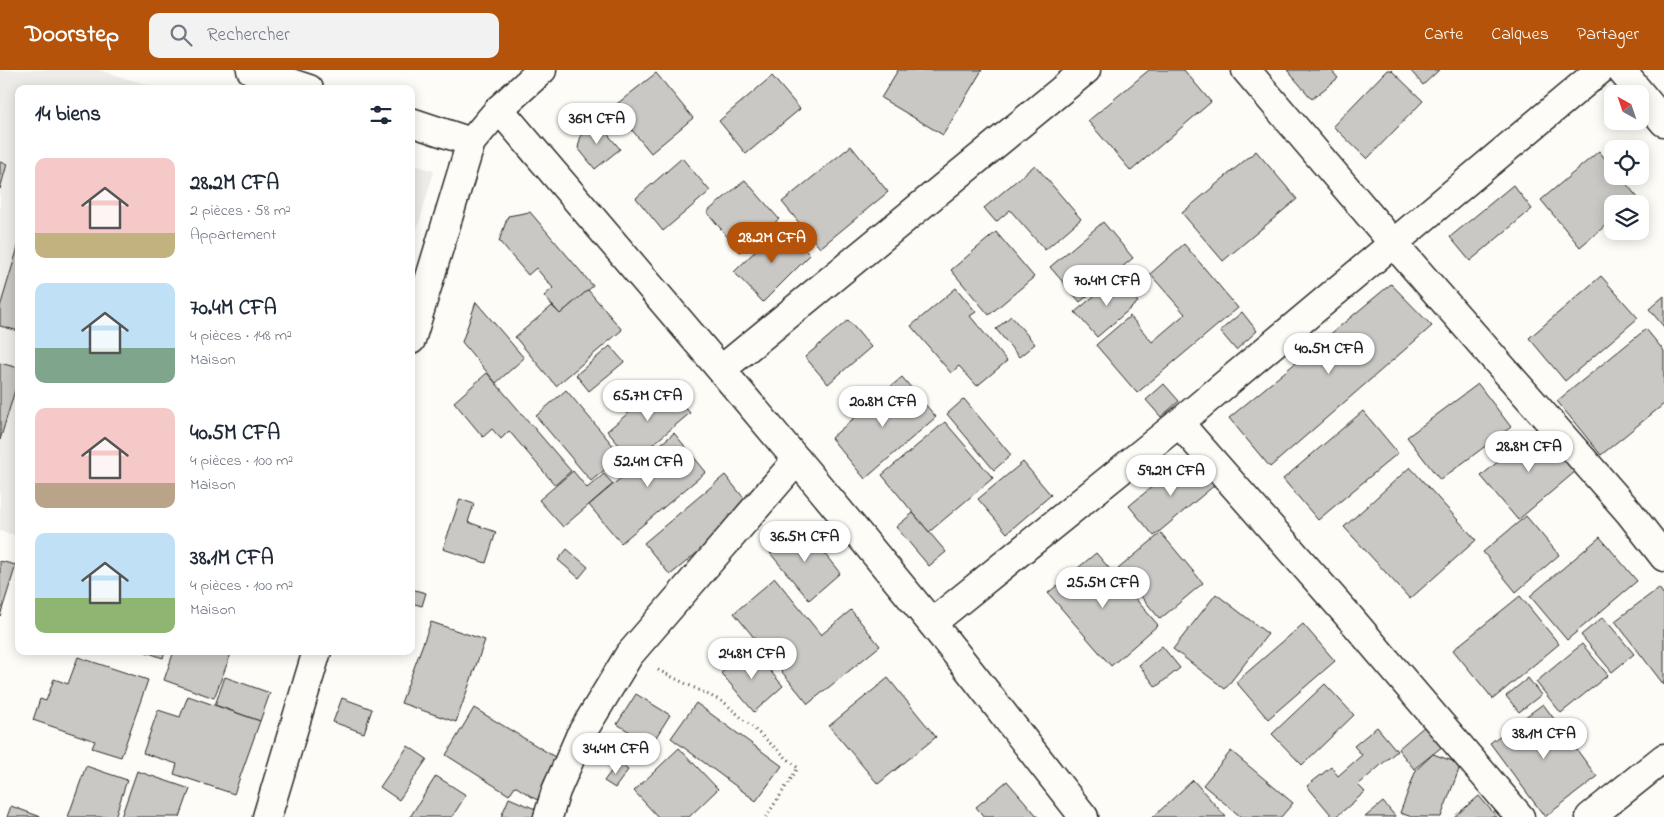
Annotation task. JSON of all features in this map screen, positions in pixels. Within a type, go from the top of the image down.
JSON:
[{"type":"street","points":[[251,70],[297,85]]},
{"type":"street","points":[[415,327],[471,142],[499,109],[542,70]]},
{"type":"street","points":[[722,369],[1086,70]]},
{"type":"street","points":[[1246,70],[1393,243],[1629,512],[1664,557]]},
{"type":"street","points":[[932,623],[1178,422],[1600,70]]},
{"type":"street","points":[[1621,70],[1664,122]]},
{"type":"street","points":[[499,109],[722,369],[932,623],[1084,817]]},
{"type":"street","points":[[415,123],[471,142]]},
{"type":"street","points":[[1178,422],[1346,613],[1520,817]]},
{"type":"street","points":[[548,817],[556,791],[580,736],[629,655],[797,460]]},
{"type":"street","points":[[267,817],[316,655]]},
{"type":"street","points":[[1590,817],[1664,758]]},
{"type":"path","points":[[629,655],[725,703],[798,768],[766,817]]},
{"type":"shaded area","points":[[0,70],[99,70],[148,85],[15,85],[15,535],[0,531]]},
{"type":"shaded area","points":[[415,165],[434,171],[415,237]]},
{"type":"building","points":[[898,70],[982,70],[943,135],[881,98]]},
{"type":"building","points":[[1149,70],[1184,70],[1211,102],[1131,171],[1088,121]]},
{"type":"building","points":[[1287,70],[1331,70],[1338,78],[1312,99]]},
{"type":"building","points":[[1387,70],[1391,70],[1423,101],[1367,159],[1333,126]]},
{"type":"building","points":[[1410,70],[1439,70],[1423,85]]},
{"type":"building","points":[[656,73],[693,118],[651,153],[613,107]]},
{"type":"building","points":[[772,76],[800,109],[746,154],[719,121]]},
{"type":"building","points":[[596,120],[620,149],[595,169],[578,148],[582,131]]},
{"type":"building","points":[[851,146],[888,192],[820,248],[782,202]]},
{"type":"building","points":[[1256,151],[1297,199],[1223,261],[1182,213]]},
{"type":"building","points":[[1599,151],[1604,158],[1604,185],[1627,185],[1636,195],[1604,195],[1604,227],[1580,247],[1541,200]]},
{"type":"building","points":[[682,158],[710,191],[663,231],[636,198]]},
{"type":"building","points":[[0,162],[7,164],[0,189]]},
{"type":"building","points":[[1035,165],[1081,219],[1045,250],[1010,210],[996,222],[984,208]]},
{"type":"building","points":[[745,180],[779,219],[740,252],[707,212]]},
{"type":"building","points":[[1513,185],[1532,209],[1470,261],[1450,237]]},
{"type":"building","points":[[530,212],[593,286],[560,314],[544,296],[553,288],[536,268],[528,275],[499,241],[508,216]]},
{"type":"building","points":[[1103,222],[1133,258],[1080,302],[1050,267]]},
{"type":"building","points":[[781,226],[810,255],[763,302],[734,272]]},
{"type":"building","points":[[996,232],[1034,277],[989,315],[951,270]]},
{"type":"building","points":[[1184,244],[1238,308],[1137,393],[1096,345],[1130,316],[1152,342],[1185,314],[1150,274]]},
{"type":"building","points":[[15,257],[15,330],[0,326],[0,307]]},
{"type":"building","points":[[1601,276],[1638,318],[1565,381],[1529,338]]},
{"type":"building","points":[[1117,277],[1138,302],[1097,337],[1075,312]]},
{"type":"building","points":[[1391,284],[1432,326],[1270,467],[1229,418]]},
{"type":"building","points":[[956,288],[976,312],[970,316],[1007,361],[977,386],[959,366],[951,373],[911,326]]},
{"type":"building","points":[[588,290],[622,330],[556,386],[515,337],[552,306],[560,314]]},
{"type":"building","points":[[1664,296],[1664,327],[1649,309]]},
{"type":"building","points":[[476,302],[524,358],[496,383],[462,342]]},
{"type":"building","points":[[1242,312],[1257,331],[1236,350],[1220,331]]},
{"type":"building","points":[[1011,316],[1035,344],[1019,357],[996,329]]},
{"type":"building","points":[[848,320],[871,347],[828,384],[805,357]]},
{"type":"building","points":[[1646,329],[1664,351],[1664,404],[1601,455],[1557,401]]},
{"type":"building","points":[[610,346],[624,362],[589,391],[576,375]]},
{"type":"building","points":[[0,363],[15,367],[15,390],[0,440]]},
{"type":"building","points":[[487,373],[571,471],[555,485],[509,431],[501,439],[492,429],[483,437],[454,402]]},
{"type":"building","points":[[902,377],[936,417],[865,479],[831,438]]},
{"type":"building","points":[[664,383],[690,413],[633,461],[607,431]]},
{"type":"building","points":[[1164,384],[1179,401],[1161,417],[1146,400]]},
{"type":"building","points":[[1478,384],[1511,427],[1440,480],[1407,437]]},
{"type":"building","points":[[566,390],[622,456],[591,481],[536,416]]},
{"type":"building","points":[[964,399],[1011,455],[994,470],[947,414]]},
{"type":"building","points":[[1363,411],[1398,453],[1318,520],[1283,479]]},
{"type":"building","points":[[945,422],[993,478],[929,532],[882,475]]},
{"type":"building","points":[[1539,427],[1576,471],[1518,520],[1481,476]]},
{"type":"building","points":[[674,433],[706,472],[621,543],[589,505]]},
{"type":"building","points":[[1023,462],[1051,495],[1007,533],[978,499]]},
{"type":"building","points":[[1178,465],[1203,469],[1216,484],[1154,536],[1129,506]]},
{"type":"building","points":[[1410,467],[1476,540],[1410,599],[1344,527]]},
{"type":"building","points":[[573,471],[587,488],[604,474],[613,484],[563,527],[539,500]]},
{"type":"building","points":[[725,475],[752,508],[670,575],[644,543]]},
{"type":"building","points":[[460,499],[474,504],[468,522],[496,532],[486,563],[443,549]]},
{"type":"building","points":[[913,513],[946,552],[929,566],[896,527]]},
{"type":"building","points":[[1526,516],[1559,555],[1516,592],[1483,552]]},
{"type":"building","points":[[803,527],[840,573],[809,600],[770,553]]},
{"type":"building","points":[[1161,533],[1203,583],[1160,619],[1118,569]]},
{"type":"building","points":[[1600,537],[1637,581],[1567,640],[1530,596]]},
{"type":"building","points":[[567,549],[588,567],[579,578],[558,560]]},
{"type":"building","points":[[1096,553],[1158,625],[1111,666],[1048,593]]},
{"type":"building","points":[[0,561],[15,565],[15,568],[0,616]]},
{"type":"building","points":[[775,578],[821,635],[851,610],[880,646],[808,704],[734,613]]},
{"type":"building","points":[[1659,588],[1664,595],[1664,685],[1615,621]]},
{"type":"building","points":[[415,590],[426,593],[422,606],[415,604]]},
{"type":"building","points":[[1216,594],[1268,634],[1225,689],[1173,649]]},
{"type":"building","points":[[1520,596],[1559,644],[1493,699],[1453,650]]},
{"type":"building","points":[[1603,617],[1634,654],[1612,672],[1581,635]]},
{"type":"building","points":[[431,622],[485,640],[456,722],[401,703]]},
{"type":"building","points":[[1303,624],[1335,661],[1268,719],[1236,682]]},
{"type":"building","points":[[1582,644],[1608,675],[1561,713],[1536,682]]},
{"type":"building","points":[[1162,646],[1180,668],[1156,687],[1139,665]]},
{"type":"building","points":[[751,648],[783,686],[754,712],[721,673]]},
{"type":"building","points":[[173,655],[230,655],[214,698],[164,680]]},
{"type":"building","points":[[78,657],[148,680],[121,757],[92,748],[95,741],[33,720],[40,699],[46,701],[54,679],[68,684]]},
{"type":"building","points":[[225,677],[270,693],[260,721],[215,705]]},
{"type":"building","points":[[888,678],[936,737],[878,784],[829,726]]},
{"type":"building","points":[[1528,678],[1541,695],[1519,712],[1506,696]]},
{"type":"building","points":[[1325,684],[1354,715],[1302,765],[1272,734]]},
{"type":"building","points":[[636,694],[670,715],[651,745],[617,724]]},
{"type":"building","points":[[188,696],[260,721],[234,794],[174,774],[177,764],[143,753],[158,710],[180,717]]},
{"type":"building","points":[[342,698],[372,709],[364,733],[333,722]]},
{"type":"building","points":[[696,703],[782,766],[756,801],[671,738]]},
{"type":"building","points":[[1543,704],[1597,777],[1545,817],[1490,743]]},
{"type":"building","points":[[474,708],[560,760],[537,800],[515,786],[509,795],[446,755]]},
{"type":"building","points":[[1426,725],[1443,746],[1414,769],[1398,749]]},
{"type":"building","points":[[1377,727],[1397,751],[1358,785],[1365,792],[1336,817],[1333,817],[1307,786],[1331,767],[1338,776],[1362,755],[1354,746]]},
{"type":"building","points":[[408,746],[427,759],[399,800],[380,787]]},
{"type":"building","points":[[679,748],[718,789],[689,817],[658,817],[634,791]]},
{"type":"building","points":[[1231,751],[1293,803],[1281,817],[1241,817],[1203,785]]},
{"type":"building","points":[[1433,754],[1461,764],[1441,817],[1412,817],[1400,813],[1416,770]]},
{"type":"building","points":[[618,762],[628,770],[615,788],[604,781]]},
{"type":"building","points":[[86,766],[127,780],[115,817],[68,817]]},
{"type":"building","points":[[137,771],[190,789],[180,817],[121,817]]},
{"type":"building","points":[[436,776],[466,795],[452,817],[410,817]]},
{"type":"building","points":[[1193,780],[1226,817],[1153,817]]},
{"type":"building","points":[[1007,781],[1038,817],[984,817],[976,807]]},
{"type":"building","points":[[1479,796],[1497,817],[1454,817]]},
{"type":"building","points":[[509,798],[545,813],[543,817],[501,817]]},
{"type":"building","points":[[1383,802],[1396,817],[1365,817]]},
{"type":"building","points":[[11,806],[41,817],[7,817]]}]
